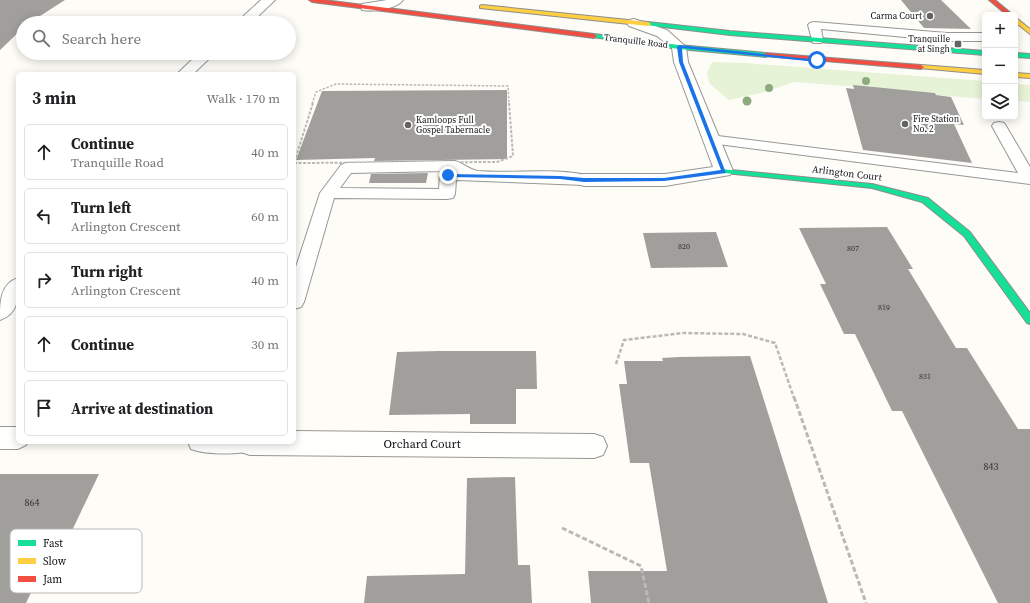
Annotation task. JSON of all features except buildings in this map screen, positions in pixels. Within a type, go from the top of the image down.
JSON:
[{"type":"main road","name":"Tranquille Road","points":[[312,0],[679,47],[817,60],[982,72]]},
{"type":"main road","points":[[992,0],[1006,12]]},
{"type":"main road","name":"Tranquille Road","points":[[471,5],[634,23],[817,40],[982,53]]},
{"type":"main road","points":[[1018,55],[1030,56]]},
{"type":"main road","points":[[1018,74],[1030,76]]},
{"type":"main road","name":"Arlington Court","points":[[724,171],[872,186],[924,200],[967,234],[1030,320]]},
{"type":"street","points":[[251,16],[270,0]]},
{"type":"street","points":[[367,7],[389,4],[397,0]]},
{"type":"street","points":[[584,180],[664,180],[724,171],[710,139],[681,62],[679,47],[662,34],[634,23]]},
{"type":"street","points":[[186,72],[200,60]]},
{"type":"street","points":[[0,311],[16,289]]},
{"type":"street","name":"Orchard Court","points":[[296,443],[594,446]]},
{"type":"lane","points":[[817,40],[814,25],[947,37],[982,37]]},
{"type":"lane","points":[[710,139],[1029,179],[999,126]]},
{"type":"lane","points":[[296,296],[328,193],[346,168],[455,166],[473,176]]},
{"type":"lane","points":[[328,193],[447,194],[448,175],[584,180]]},
{"type":"lane","points":[[0,438],[16,438]]},
{"type":"path","points":[[296,157],[316,92],[336,84],[508,86],[513,156],[497,162],[296,163]]},
{"type":"path","points":[[616,364],[624,340],[683,333],[743,334],[775,343],[866,603]]},
{"type":"path","points":[[562,528],[641,566],[649,603]]},
{"type":"green space","points":[[712,62],[745,63],[982,81],[982,99],[936,95],[935,93],[794,82],[761,93],[729,100],[709,83],[707,72]]},
{"type":"green space","points":[[1018,84],[1030,85],[1030,102],[1018,101]]},
{"type":"traffic: fast","points":[[648,24],[730,33],[982,53]]},
{"type":"traffic: fast","points":[[594,36],[679,47],[766,55]]},
{"type":"traffic: fast","points":[[1018,55],[1030,56]]},
{"type":"traffic: fast","points":[[724,171],[872,186],[925,200],[967,234],[1030,320]]},
{"type":"traffic: slow","points":[[482,7],[648,24]]},
{"type":"traffic: slow","points":[[1018,22],[1030,32]]},
{"type":"traffic: slow","points":[[921,67],[982,72]]},
{"type":"traffic: slow","points":[[1018,75],[1030,76]]},
{"type":"traffic: jam","points":[[312,0],[594,36]]},
{"type":"traffic: jam","points":[[992,0],[1006,12]]},
{"type":"traffic: jam","points":[[766,55],[921,67]]},
{"type":"place","name":"Carma Court","points":[[930,16]]},
{"type":"place","name":"Tranquille at Singh","points":[[958,44]]},
{"type":"place","name":"Fire Station No. 2","points":[[905,124]]},
{"type":"place","name":"Kamloops Full Gospel Tabernacle","points":[[408,125]]},
{"type":"route","points":[[448,175],[584,180],[664,180],[724,171],[710,139],[681,62],[679,47],[817,60]]}]
